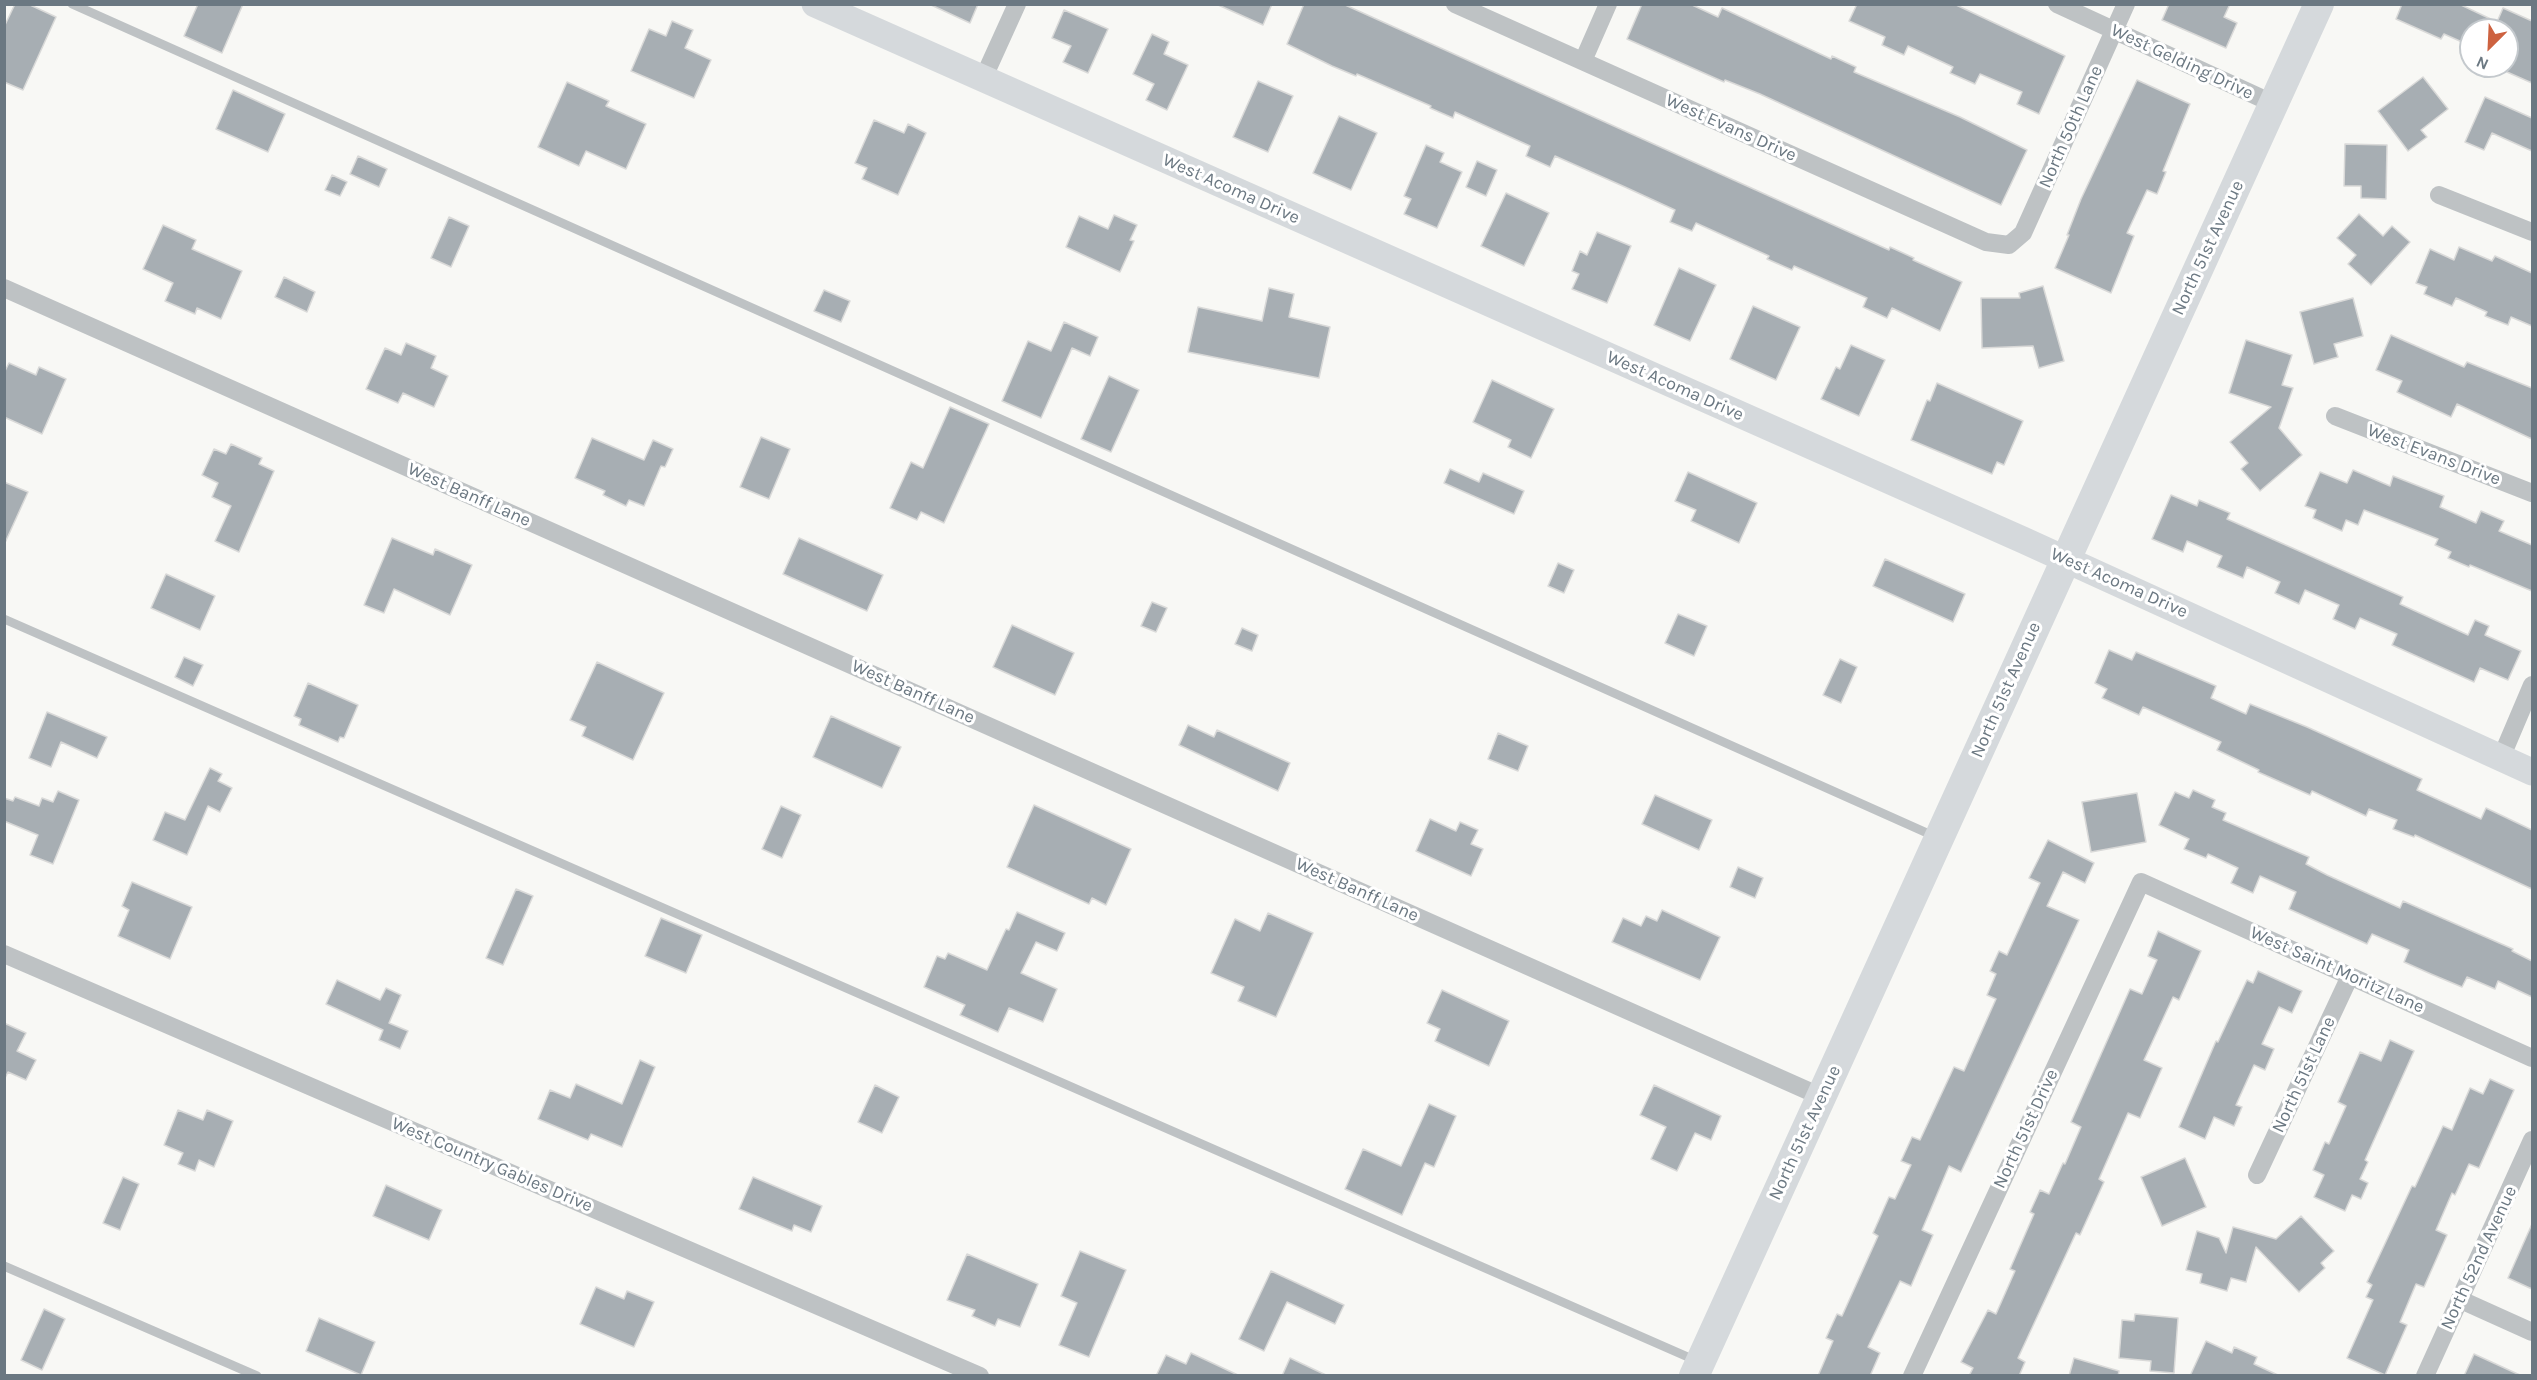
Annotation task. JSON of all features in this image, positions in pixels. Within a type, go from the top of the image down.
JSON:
[{"type":"main road","name":"North 51st Avenue","points":[[1696,1369],[2319,4]]},
{"type":"street","name":"West Acoma Drive","points":[[815,4],[2065,559],[2532,772]]},
{"type":"street","points":[[983,79],[1017,4]]},
{"type":"street","name":"West Evans Drive","points":[[1455,4],[1986,242],[2009,245]]},
{"type":"street","points":[[1583,61],[1608,4]]},
{"type":"street","name":"West Gelding Drive","points":[[2057,4],[2274,104]]},
{"type":"street","name":"North 50th Lane","points":[[2009,245],[2023,233],[2126,4]]},
{"type":"street","points":[[2439,195],[2532,232]]},
{"type":"street","name":"West Banff Lane","points":[[4,288],[1822,1097]]},
{"type":"street","name":"West Evans Drive","points":[[2335,416],[2532,493]]},
{"type":"street","points":[[2501,758],[2532,686]]},
{"type":"street","name":"West Saint Moritz Lane","points":[[2141,882],[2532,1058]]},
{"type":"street","name":"North 51st Drive","points":[[1912,1376],[2141,882]]},
{"type":"street","name":"West Country Gables Drive","points":[[4,954],[980,1376]]},
{"type":"street","name":"North 51st Lane","points":[[2257,1175],[2350,976]]},
{"type":"street","name":"North 52nd Avenue","points":[[2425,1376],[2532,1140]]},
{"type":"street","points":[[2461,1300],[2532,1332]]},
{"type":"lane","points":[[72,4],[1939,838]]},
{"type":"lane","points":[[4,619],[1696,1369]]},
{"type":"lane","points":[[4,1266],[257,1376]]},
{"type":"building","points":[[15,4],[28,4],[56,17],[23,90],[4,82],[4,27]]},
{"type":"building","points":[[198,4],[243,4],[222,53],[184,36]]},
{"type":"building","points":[[929,4],[978,4],[970,23]]},
{"type":"building","points":[[1216,4],[1272,4],[1263,25]]},
{"type":"building","points":[[1304,4],[1343,4],[1889,250],[1890,247],[1962,282],[1940,331],[1892,308],[1887,318],[1863,307],[1867,298],[1794,266],[1792,270],[1767,259],[1769,256],[1696,223],[1692,231],[1670,222],[1675,210],[1625,187],[1555,156],[1550,167],[1526,156],[1530,146],[1455,112],[1453,118],[1430,108],[1431,106],[1357,74],[1356,76],[1332,66],[1287,44]]},
{"type":"building","points":[[1642,4],[1690,4],[1718,17],[1722,8],[1831,59],[1832,56],[1856,67],[1854,72],[1960,117],[2027,150],[2001,205],[1760,94],[1725,80],[1724,82],[1627,39]]},
{"type":"building","points":[[1857,4],[1954,4],[2065,56],[2039,114],[2017,104],[2022,92],[1980,74],[1975,84],[1950,73],[1953,67],[1908,46],[1904,55],[1882,45],[1885,37],[1849,21]]},
{"type":"building","points":[[2169,4],[2230,4],[2224,17],[2237,23],[2226,48],[2162,20]]},
{"type":"building","points":[[2402,4],[2459,4],[2489,18],[2459,18],[2459,41],[2444,34],[2441,39],[2396,19]]},
{"type":"building","points":[[2503,8],[2532,21],[2532,83],[2519,77],[2519,18],[2499,18]]},
{"type":"building","points":[[1064,10],[1108,29],[1088,73],[1063,62],[1071,46],[1052,38]]},
{"type":"building","points":[[672,21],[693,30],[685,48],[711,60],[694,98],[631,71],[649,29],[666,36]]},
{"type":"building","points":[[1152,34],[1169,42],[1164,54],[1188,65],[1167,110],[1146,100],[1154,84],[1133,74]]},
{"type":"building","points":[[2423,77],[2448,109],[2421,130],[2427,137],[2408,151],[2378,111]]},
{"type":"building","points":[[2137,80],[2190,104],[2163,171],[2166,172],[2157,194],[2147,190],[2127,233],[2134,236],[2111,293],[2055,268],[2081,199]]},
{"type":"building","points":[[1258,81],[1293,96],[1268,152],[1233,137]]},
{"type":"building","points":[[567,82],[609,101],[606,106],[646,124],[626,169],[586,151],[579,166],[538,147]]},
{"type":"building","points":[[233,90],[285,114],[268,152],[216,129]]},
{"type":"building","points":[[2485,97],[2532,118],[2532,151],[2492,133],[2484,150],[2465,142]]},
{"type":"building","points":[[1339,116],[1377,133],[1351,190],[1313,173]]},
{"type":"building","points":[[874,120],[904,133],[908,124],[926,133],[898,195],[862,179],[867,168],[855,163]]},
{"type":"building","points":[[2345,144],[2387,145],[2386,199],[2361,198],[2361,186],[2344,186]]},
{"type":"building","points":[[1426,145],[1444,153],[1440,162],[1462,172],[1437,228],[1404,214],[1411,199],[1404,196]]},
{"type":"building","points":[[358,156],[387,169],[379,187],[350,174]]},
{"type":"building","points":[[1477,161],[1497,170],[1486,196],[1466,187]]},
{"type":"building","points":[[332,175],[347,182],[340,196],[325,190]]},
{"type":"building","points":[[1506,193],[1549,213],[1524,266],[1481,246]]},
{"type":"building","points":[[2359,214],[2383,236],[2392,226],[2410,242],[2371,285],[2348,264],[2356,255],[2337,238]]},
{"type":"building","points":[[1114,215],[1137,225],[1130,240],[1134,241],[1120,272],[1066,247],[1079,216],[1108,229]]},
{"type":"building","points":[[449,217],[469,226],[451,267],[431,258]]},
{"type":"building","points":[[163,225],[196,240],[192,249],[242,271],[221,319],[197,308],[195,314],[165,301],[173,283],[143,269]]},
{"type":"building","points":[[1597,232],[1631,246],[1607,303],[1572,289],[1579,274],[1572,271],[1580,251],[1587,255]]},
{"type":"building","points":[[2459,247],[2492,261],[2495,256],[2532,273],[2532,326],[2511,317],[2508,325],[2485,316],[2487,312],[2456,298],[2452,306],[2424,294],[2427,287],[2416,283],[2430,249],[2454,260]]},
{"type":"building","points":[[1679,268],[1716,285],[1690,341],[1654,325]]},
{"type":"building","points":[[284,277],[315,292],[307,312],[275,297]]},
{"type":"building","points":[[2043,286],[2064,361],[2039,368],[2033,346],[1982,348],[1981,298],[2020,298],[2019,293]]},
{"type":"building","points":[[1269,288],[1294,294],[1289,317],[1330,327],[1319,378],[1188,352],[1198,307],[1262,321]]},
{"type":"building","points":[[824,290],[850,301],[841,322],[814,311]]},
{"type":"building","points":[[2353,298],[2363,336],[2334,344],[2338,357],[2314,364],[2300,312]]},
{"type":"building","points":[[1753,306],[1800,327],[1776,380],[1730,359]]},
{"type":"building","points":[[1064,322],[1098,337],[1090,356],[1072,348],[1041,418],[1002,401],[1028,341],[1051,351]]},
{"type":"building","points":[[2391,335],[2464,367],[2467,362],[2532,388],[2532,439],[2457,404],[2451,417],[2397,392],[2402,381],[2376,370]]},
{"type":"building","points":[[2246,340],[2292,355],[2282,385],[2293,388],[2279,428],[2302,455],[2260,491],[2241,469],[2248,463],[2230,442],[2271,407],[2229,393]]},
{"type":"building","points":[[406,343],[436,356],[431,368],[448,376],[434,407],[403,393],[398,403],[366,389],[385,348],[401,355]]},
{"type":"building","points":[[1851,345],[1885,360],[1859,416],[1821,399],[1836,367],[1840,369]]},
{"type":"building","points":[[9,363],[36,375],[39,367],[66,379],[42,434],[4,417],[4,373]]},
{"type":"building","points":[[1109,376],[1139,390],[1111,452],[1081,439]]},
{"type":"building","points":[[1492,380],[1554,409],[1531,458],[1508,447],[1511,440],[1473,422]]},
{"type":"building","points":[[1937,383],[2023,421],[2004,465],[1997,462],[1992,474],[1911,440],[1927,400],[1930,401]]},
{"type":"building","points":[[950,407],[989,424],[944,523],[921,512],[917,520],[890,508],[911,462],[923,468]]},
{"type":"building","points":[[761,437],[790,449],[769,499],[740,487]]},
{"type":"building","points":[[592,438],[644,460],[653,440],[673,449],[665,467],[661,466],[644,506],[629,500],[626,506],[603,495],[605,491],[575,478]]},
{"type":"building","points":[[231,444],[262,458],[259,464],[274,471],[239,552],[215,541],[231,506],[212,497],[218,483],[202,475],[214,449],[226,454]]},
{"type":"building","points":[[1450,469],[1479,482],[1483,473],[1524,491],[1514,514],[1444,483]]},
{"type":"building","points":[[2353,470],[2390,486],[2393,476],[2444,496],[2440,507],[2476,523],[2481,511],[2504,521],[2499,531],[2532,545],[2532,591],[2448,558],[2451,552],[2435,545],[2438,539],[2364,510],[2358,525],[2346,520],[2342,531],[2313,518],[2316,510],[2305,506],[2320,472],[2347,483]]},
{"type":"building","points":[[1688,472],[1757,503],[1739,543],[1691,521],[1696,510],[1675,501]]},
{"type":"building","points":[[4,482],[28,492],[4,545]]},
{"type":"building","points":[[2171,495],[2197,506],[2199,500],[2230,513],[2227,519],[2403,597],[2400,604],[2468,635],[2475,620],[2489,626],[2485,635],[2521,651],[2508,680],[2480,668],[2474,682],[2392,645],[2397,634],[2360,618],[2355,629],[2333,619],[2339,605],[2305,590],[2299,604],[2275,593],[2280,582],[2247,567],[2243,578],[2217,567],[2222,556],[2187,541],[2183,552],[2152,539]]},
{"type":"building","points":[[392,538],[433,555],[435,549],[472,565],[450,615],[394,589],[384,613],[364,605]]},
{"type":"building","points":[[799,538],[883,575],[867,611],[783,574]]},
{"type":"building","points":[[1885,559],[1965,594],[1953,622],[1873,586]]},
{"type":"building","points":[[1558,563],[1574,570],[1564,593],[1548,586]]},
{"type":"building","points":[[166,574],[215,596],[200,630],[151,608]]},
{"type":"building","points":[[1152,602],[1167,608],[1156,632],[1141,626]]},
{"type":"building","points":[[1678,614],[1707,626],[1694,656],[1665,643]]},
{"type":"building","points":[[1012,625],[1074,653],[1055,695],[993,667]]},
{"type":"building","points":[[1242,628],[1258,635],[1252,651],[1235,644]]},
{"type":"building","points":[[2109,650],[2132,660],[2136,652],[2216,686],[2211,698],[2246,714],[2250,704],[2422,779],[2417,790],[2481,819],[2486,808],[2532,830],[2532,889],[2415,835],[2414,837],[2393,829],[2397,820],[2369,809],[2366,816],[2312,791],[2310,795],[2258,772],[2259,770],[2217,750],[2221,742],[2143,707],[2139,715],[2102,698],[2107,689],[2095,683]]},
{"type":"building","points":[[184,657],[203,665],[193,686],[175,677]]},
{"type":"building","points":[[1840,659],[1857,667],[1841,703],[1823,695]]},
{"type":"building","points":[[597,662],[664,693],[633,760],[582,736],[586,727],[570,720]]},
{"type":"building","points":[[308,683],[358,705],[344,738],[340,737],[338,742],[299,725],[301,719],[294,716]]},
{"type":"building","points":[[47,712],[107,737],[97,758],[61,742],[51,767],[29,758]]},
{"type":"building","points":[[831,716],[901,747],[882,788],[813,757]]},
{"type":"building","points":[[1188,725],[1214,737],[1217,730],[1290,763],[1278,791],[1179,745]]},
{"type":"building","points":[[1498,733],[1528,746],[1518,771],[1488,759]]},
{"type":"building","points":[[210,768],[222,774],[218,781],[232,788],[220,812],[208,806],[187,855],[153,840],[165,812],[185,820]]},
{"type":"building","points":[[2193,790],[2215,800],[2212,807],[2226,813],[2223,820],[2309,857],[2306,864],[2327,875],[2400,908],[2403,901],[2513,949],[2512,951],[2532,961],[2532,997],[2498,981],[2495,989],[2467,977],[2462,987],[2404,962],[2409,950],[2372,934],[2367,944],[2289,909],[2296,892],[2260,876],[2253,893],[2231,883],[2238,868],[2208,854],[2206,858],[2184,849],[2189,839],[2159,825],[2175,792],[2189,798]]},
{"type":"building","points":[[58,791],[79,800],[53,864],[30,855],[38,835],[4,821],[4,798],[13,801],[15,797],[39,806],[42,798],[53,802]]},
{"type":"building","points":[[2137,793],[2146,842],[2091,852],[2082,802]]},
{"type":"building","points":[[1655,795],[1712,820],[1699,850],[1642,824]]},
{"type":"building","points":[[1034,805],[1131,849],[1106,905],[1092,898],[1089,904],[1007,867]]},
{"type":"building","points":[[781,806],[801,815],[782,858],[762,849]]},
{"type":"building","points":[[1430,819],[1456,831],[1460,822],[1478,830],[1471,844],[1483,849],[1471,876],[1416,851]]},
{"type":"building","points":[[2048,840],[2094,863],[2085,883],[2063,872],[2047,906],[2079,920],[1961,1172],[1949,1166],[1922,1230],[1933,1235],[1911,1286],[1900,1281],[1868,1347],[1880,1353],[1870,1376],[1818,1376],[1833,1341],[1826,1338],[1837,1314],[1842,1316],[1878,1236],[1873,1233],[1889,1197],[1895,1199],[1911,1165],[1901,1161],[1912,1137],[1920,1140],[1954,1067],[1964,1071],[1996,999],[1987,995],[1996,974],[1990,971],[1999,951],[2007,955],[2040,883],[2029,878]]},
{"type":"building","points":[[1738,867],[1763,878],[1755,898],[1730,887]]},
{"type":"building","points":[[132,882],[192,907],[170,959],[118,936],[129,910],[122,906]]},
{"type":"building","points":[[516,889],[533,896],[503,965],[486,958]]},
{"type":"building","points":[[1662,910],[1720,937],[1700,980],[1612,942],[1623,918],[1641,926],[1646,916],[1657,921]]},
{"type":"building","points":[[1017,912],[1065,933],[1057,951],[1036,942],[1021,973],[1057,989],[1043,1022],[1009,1008],[998,1032],[960,1015],[965,1005],[924,987],[937,956],[945,959],[948,953],[987,970],[1006,929],[1009,930]]},
{"type":"building","points":[[1268,913],[1313,933],[1276,1017],[1238,1001],[1244,987],[1211,973],[1235,919],[1260,931]]},
{"type":"building","points":[[661,918],[702,935],[686,973],[645,956]]},
{"type":"building","points":[[2158,931],[2201,951],[2179,1000],[2173,997],[2144,1060],[2162,1068],[2140,1118],[2128,1113],[2099,1179],[2104,1182],[2080,1235],[2076,1233],[2018,1358],[2025,1362],[2019,1376],[1969,1376],[1973,1368],[1961,1362],[1988,1310],[1996,1314],[2015,1271],[2010,1269],[2034,1214],[2030,1212],[2040,1190],[2049,1194],[2063,1163],[2065,1164],[2081,1127],[2071,1122],[2130,989],[2142,994],[2157,960],[2148,956]]},
{"type":"building","points":[[2258,971],[2302,991],[2292,1013],[2279,1007],[2262,1044],[2274,1049],[2265,1070],[2254,1065],[2236,1105],[2242,1107],[2234,1126],[2214,1117],[2205,1139],[2179,1127],[2216,1041],[2218,1042],[2247,980],[2253,983]]},
{"type":"building","points":[[337,980],[380,1000],[386,988],[401,995],[389,1023],[408,1031],[400,1049],[379,1040],[383,1030],[326,1004]]},
{"type":"building","points":[[1442,990],[1509,1021],[1489,1066],[1435,1041],[1440,1029],[1427,1023]]},
{"type":"building","points":[[4,1023],[26,1033],[17,1051],[36,1060],[26,1080],[8,1072],[4,1080]]},
{"type":"building","points":[[2390,1040],[2414,1051],[2365,1160],[2368,1162],[2360,1179],[2368,1183],[2361,1199],[2352,1195],[2345,1211],[2314,1197],[2324,1175],[2313,1170],[2325,1142],[2329,1144],[2346,1106],[2338,1102],[2360,1052],[2381,1061]]},
{"type":"building","points":[[640,1060],[655,1067],[622,1147],[591,1134],[588,1140],[538,1119],[550,1090],[570,1098],[576,1084],[622,1104]]},
{"type":"building","points":[[2490,1079],[2514,1090],[2479,1168],[2469,1164],[2455,1195],[2452,1193],[2436,1230],[2447,1235],[2424,1287],[2416,1284],[2400,1322],[2407,1325],[2385,1375],[2347,1358],[2373,1300],[2366,1297],[2372,1285],[2367,1282],[2443,1126],[2452,1130],[2470,1088],[2483,1094]]},
{"type":"building","points":[[875,1085],[899,1097],[882,1133],[858,1122]]},
{"type":"building","points":[[1654,1085],[1721,1116],[1711,1140],[1695,1133],[1677,1171],[1651,1159],[1666,1127],[1640,1115]]},
{"type":"building","points":[[1429,1104],[1456,1116],[1434,1167],[1425,1163],[1402,1215],[1345,1189],[1363,1149],[1401,1166]]},
{"type":"building","points":[[178,1110],[203,1120],[207,1110],[233,1121],[214,1167],[199,1160],[195,1171],[178,1164],[183,1153],[164,1145]]},
{"type":"building","points":[[2185,1158],[2206,1207],[2162,1226],[2141,1177]]},
{"type":"building","points":[[123,1177],[139,1184],[120,1230],[103,1223]]},
{"type":"building","points":[[753,1177],[822,1206],[811,1232],[794,1225],[792,1231],[739,1209]]},
{"type":"building","points":[[386,1185],[442,1210],[429,1240],[373,1216]]},
{"type":"building","points":[[2301,1216],[2334,1251],[2321,1263],[2325,1268],[2299,1292],[2256,1247],[2246,1282],[2231,1278],[2227,1291],[2200,1283],[2202,1274],[2186,1270],[2197,1231],[2219,1238],[2226,1253],[2233,1227],[2276,1239]]},
{"type":"building","points":[[2532,1224],[2532,1289],[2508,1278]]},
{"type":"building","points":[[1080,1251],[1126,1270],[1089,1357],[1059,1345],[1077,1303],[1061,1296]]},
{"type":"building","points":[[967,1254],[1038,1284],[1020,1327],[998,1319],[995,1326],[972,1316],[975,1310],[947,1300]]},
{"type":"building","points":[[1271,1271],[1344,1305],[1335,1324],[1287,1302],[1264,1351],[1239,1339]]},
{"type":"building","points":[[596,1287],[624,1299],[627,1291],[654,1302],[634,1347],[580,1324]]},
{"type":"building","points":[[44,1309],[65,1319],[42,1370],[21,1360]]},
{"type":"building","points":[[2135,1314],[2178,1318],[2174,1373],[2150,1371],[2151,1361],[2119,1358],[2122,1320],[2134,1321]]},
{"type":"building","points":[[319,1318],[375,1342],[361,1375],[306,1351]]},
{"type":"building","points":[[2206,1341],[2232,1353],[2234,1347],[2257,1357],[2254,1364],[2280,1376],[2190,1376]]},
{"type":"building","points":[[1191,1353],[1240,1376],[1156,1376],[1166,1355],[1186,1364]]},
{"type":"building","points":[[2474,1354],[2522,1376],[2464,1376]]},
{"type":"building","points":[[1290,1358],[1328,1376],[1282,1376]]},
{"type":"building","points":[[2074,1358],[2119,1371],[2118,1376],[2069,1376]]}]
